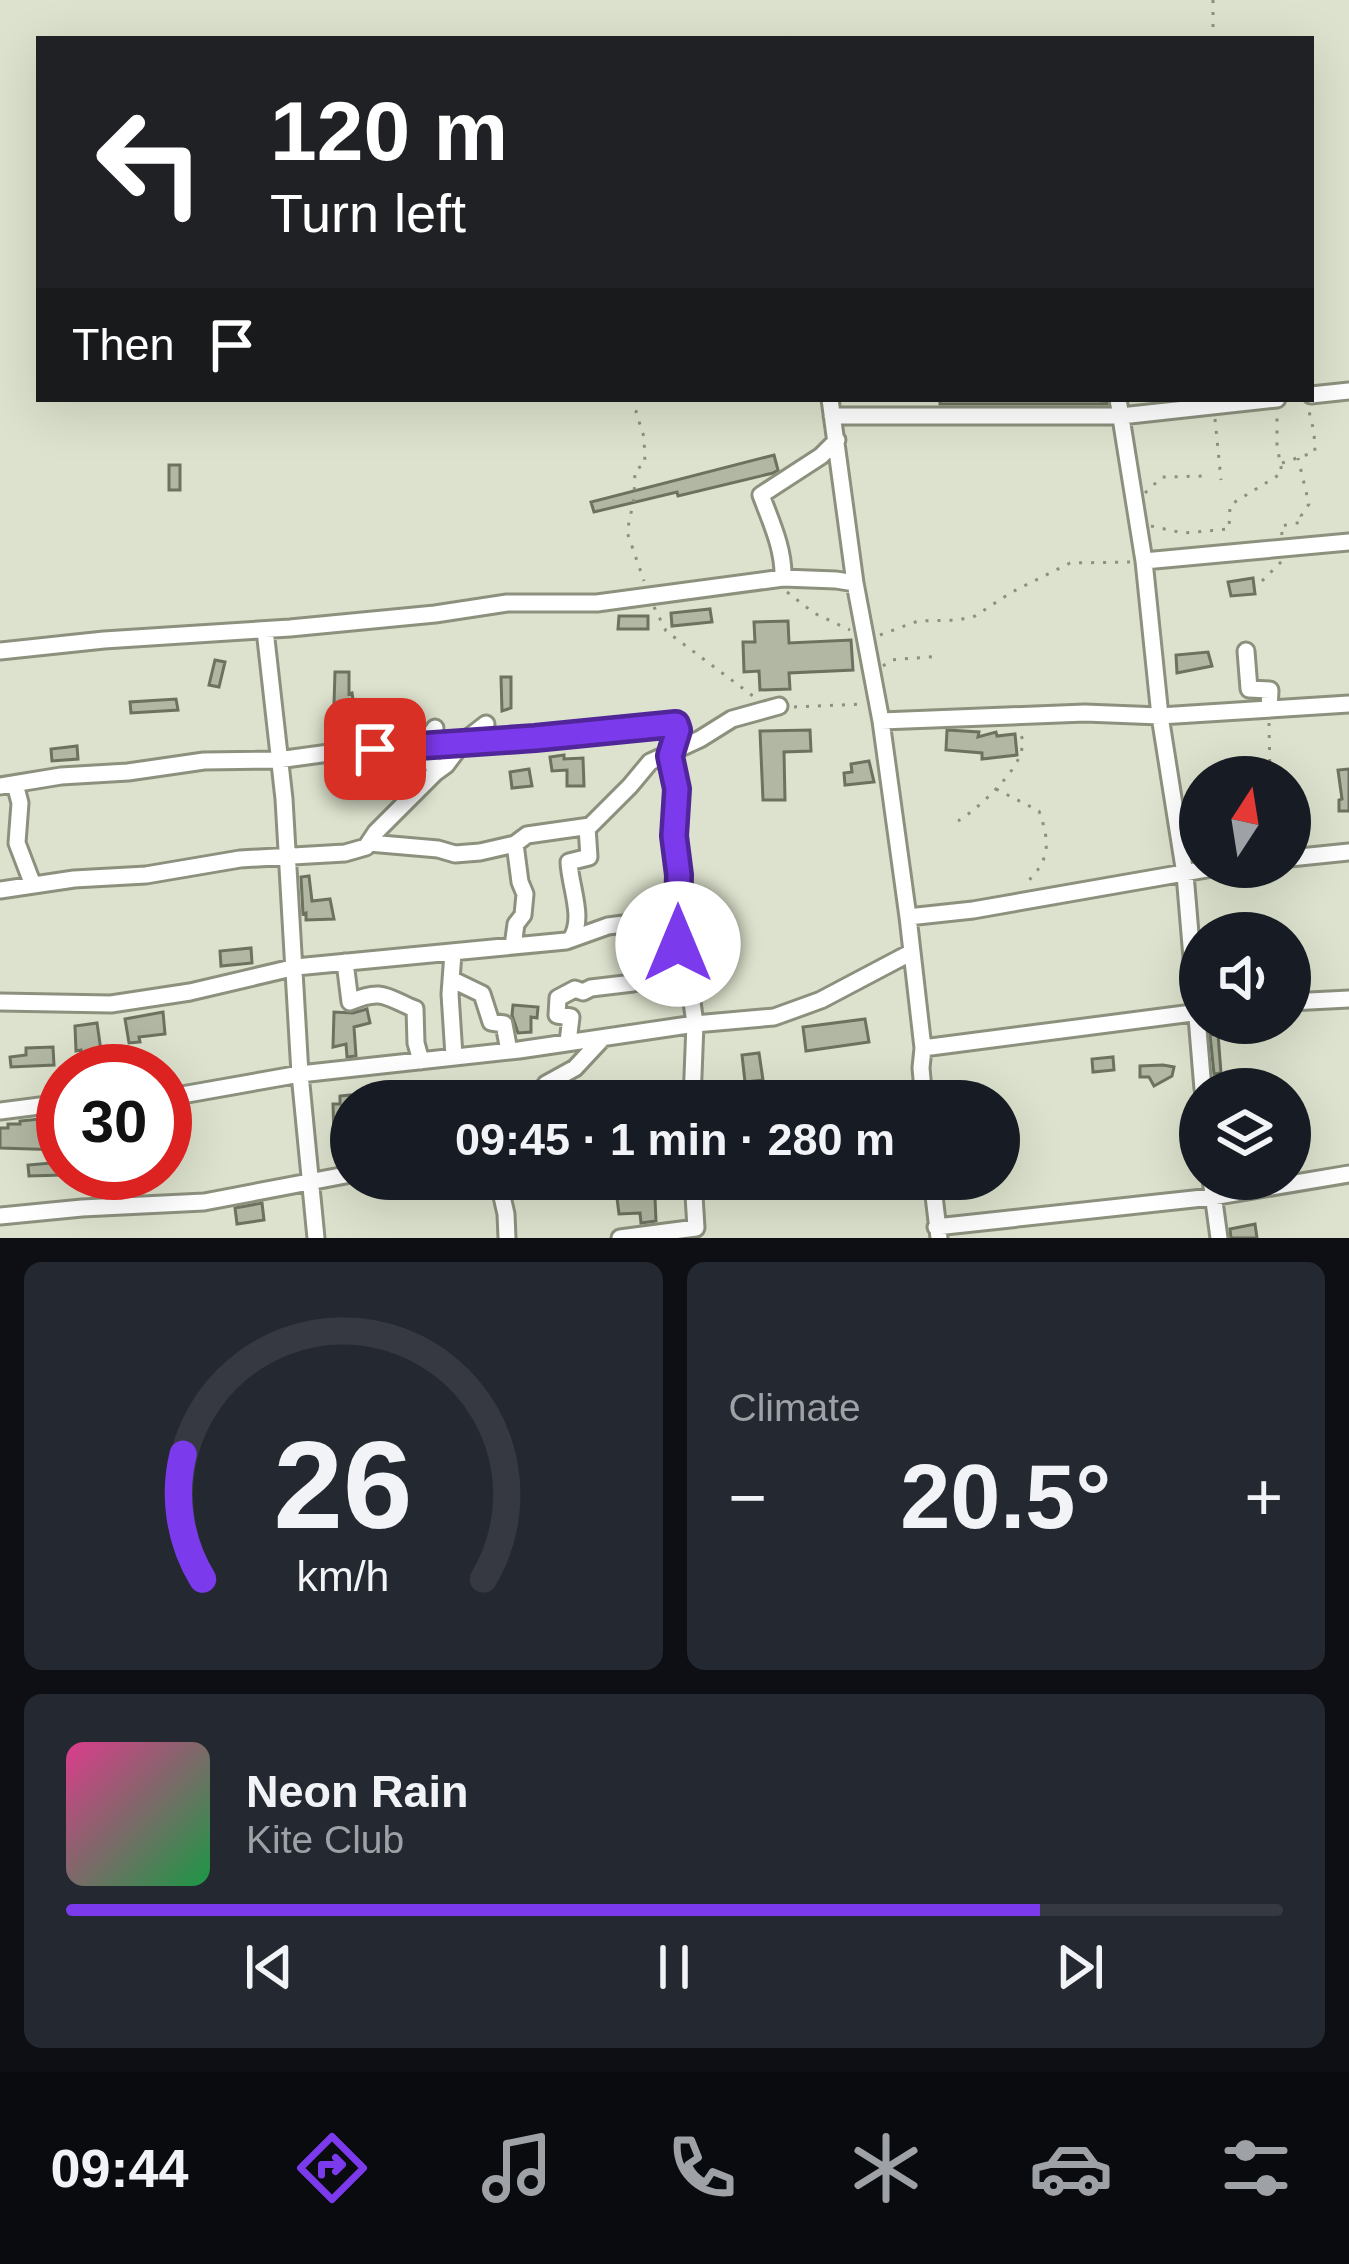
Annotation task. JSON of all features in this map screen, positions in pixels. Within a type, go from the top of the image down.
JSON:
[{"type":"street","points":[[1314,396],[1349,391]]},
{"type":"street","points":[[922,1080],[923,1048],[908,917],[831,408],[1249,402]]},
{"type":"street","points":[[1120,407],[1179,836]]},
{"type":"street","points":[[783,578],[777,539],[761,495],[837,440]]},
{"type":"street","points":[[1144,562],[1349,542]]},
{"type":"street","points":[[0,651],[435,614],[507,603],[597,603],[783,578],[855,583]]},
{"type":"street","points":[[265,630],[284,799],[316,1238]]},
{"type":"street","points":[[1246,652],[1249,689],[1270,690],[1269,710]]},
{"type":"street","points":[[881,721],[1085,713],[1160,716],[1349,704]]},
{"type":"street","points":[[369,843],[455,854],[515,844],[527,835],[586,827],[650,762],[732,719],[779,706]]},
{"type":"street","points":[[0,1002],[111,1004],[190,992],[296,967],[571,939],[608,926],[670,918],[678,910],[677,789],[670,753],[678,730],[669,723],[278,760],[204,761],[8,785],[20,803],[17,843],[33,885]]},
{"type":"street","points":[[0,890],[366,847],[461,744],[486,724]]},
{"type":"street","points":[[435,728],[429,746],[435,773]]},
{"type":"street","points":[[571,939],[578,920],[569,862],[589,857],[586,827]]},
{"type":"street","points":[[513,946],[525,893],[515,844]]},
{"type":"street","points":[[1311,856],[1349,852]]},
{"type":"street","points":[[908,917],[1179,875]]},
{"type":"street","points":[[670,918],[695,1024],[693,1080]]},
{"type":"street","points":[[192,1093],[301,1074],[774,1017],[820,1000],[912,952]]},
{"type":"street","points":[[453,953],[454,1057]]},
{"type":"street","points":[[345,962],[350,1002],[370,993],[388,995],[415,1009],[421,1061]]},
{"type":"street","points":[[568,1042],[571,1017],[557,1015],[558,998],[574,989],[584,992],[686,971]]},
{"type":"street","points":[[453,980],[482,994],[491,1022],[503,1024],[509,1051]]},
{"type":"street","points":[[1311,1001],[1349,999]]},
{"type":"street","points":[[923,1048],[1179,1014]]},
{"type":"street","points":[[553,1080],[575,1068],[602,1039]]},
{"type":"street","points":[[0,1111],[36,1106]]},
{"type":"street","points":[[1311,1178],[1349,1174]]},
{"type":"street","points":[[0,1216],[204,1202],[330,1178]]},
{"type":"street","points":[[934,1200],[938,1233],[1179,1193]]},
{"type":"street","points":[[503,1200],[507,1238]]},
{"type":"street","points":[[620,1238],[696,1228],[694,1200]]},
{"type":"street","points":[[1214,1200],[1219,1238]]},
{"type":"path","points":[[1213,0],[1213,36]]},
{"type":"path","points":[[1138,524],[1183,532],[1228,530],[1230,505],[1282,473],[1276,445],[1276,402]]},
{"type":"path","points":[[1282,463],[1315,452],[1310,402]]},
{"type":"path","points":[[1214,406],[1221,480]]},
{"type":"path","points":[[1262,581],[1286,558],[1281,526],[1302,522],[1310,504],[1298,458]]},
{"type":"path","points":[[1134,502],[1162,477],[1204,476]]},
{"type":"path","points":[[783,578],[787,591],[814,613],[866,640],[919,621],[975,616],[1070,563],[1144,562]]},
{"type":"path","points":[[872,674],[892,660],[940,656]]},
{"type":"path","points":[[1269,710],[1270,756]]},
{"type":"path","points":[[958,821],[989,799],[1023,748],[1017,715]]},
{"type":"path","points":[[996,789],[1039,811],[1047,833],[1046,861],[1021,888]]},
{"type":"building","points":[[1106,402],[1107,404],[940,404]]},
{"type":"building","points":[[774,455],[778,470],[773,473],[594,512],[591,502]]},
{"type":"building","points":[[169,465],[180,465],[180,490],[169,490]]},
{"type":"building","points":[[1253,578],[1255,594],[1231,596],[1228,582]]},
{"type":"building","points":[[710,609],[712,622],[672,626],[671,613]]},
{"type":"building","points":[[619,616],[648,616],[648,629],[618,629]]},
{"type":"building","points":[[788,621],[789,643],[851,640],[853,670],[789,673],[790,689],[760,690],[759,671],[744,672],[743,642],[755,642],[754,622]]},
{"type":"building","points":[[1208,652],[1212,666],[1177,673],[1176,655]]},
{"type":"building","points":[[215,660],[225,662],[219,687],[209,685]]},
{"type":"building","points":[[335,672],[349,672],[356,718],[344,719],[343,703],[334,704]]},
{"type":"building","points":[[501,677],[511,677],[511,708],[502,711]]},
{"type":"building","points":[[176,699],[178,710],[131,713],[130,702]]},
{"type":"building","points":[[810,730],[811,751],[784,752],[785,800],[763,800],[760,731]]},
{"type":"building","points":[[947,730],[979,732],[978,737],[1015,734],[1017,755],[982,759],[982,753],[946,750]]},
{"type":"building","points":[[77,746],[78,759],[52,761],[51,749]]},
{"type":"building","points":[[564,755],[564,759],[583,758],[584,786],[567,786],[567,770],[552,771],[550,757]]},
{"type":"building","points":[[869,761],[874,782],[845,785],[844,773],[852,772],[851,764]]},
{"type":"building","points":[[529,769],[532,786],[512,788],[510,772]]},
{"type":"building","points":[[1349,769],[1349,811],[1339,811],[1338,770]]},
{"type":"building","points":[[309,876],[312,901],[330,899],[334,919],[306,920],[301,877]]},
{"type":"building","points":[[251,948],[252,963],[221,966],[220,951]]},
{"type":"building","points":[[513,1005],[538,1007],[537,1018],[531,1017],[531,1032],[518,1033]]},
{"type":"building","points":[[367,1009],[370,1023],[354,1027],[356,1056],[347,1057],[346,1044],[333,1047],[334,1012]]},
{"type":"building","points":[[163,1012],[165,1034],[129,1043],[125,1019]]},
{"type":"building","points":[[865,1019],[869,1042],[806,1051],[803,1027]]},
{"type":"building","points":[[97,1023],[100,1044],[76,1044],[75,1026]]},
{"type":"building","points":[[1211,1044],[1219,1044],[1221,1068],[1213,1068]]},
{"type":"building","points":[[26,1048],[36,1048],[36,1066],[11,1067],[10,1057],[26,1055]]},
{"type":"building","points":[[759,1053],[763,1080],[745,1080],[742,1055]]},
{"type":"building","points":[[1113,1057],[1114,1070],[1093,1072],[1092,1059]]},
{"type":"building","points":[[1140,1066],[1174,1067],[1172,1076],[1154,1086],[1149,1077],[1140,1077]]},
{"type":"building","points":[[36,1119],[36,1149],[0,1148],[0,1128]]},
{"type":"building","points":[[617,1200],[655,1200],[656,1221],[641,1223],[640,1213],[619,1214]]},
{"type":"building","points":[[262,1203],[264,1220],[237,1224],[235,1208]]},
{"type":"building","points":[[1255,1224],[1257,1238],[1231,1238],[1230,1229]]},
{"type":"route","points":[[375,749],[676,724],[670,756],[677,789],[678,910],[670,918],[678,944]]}]
